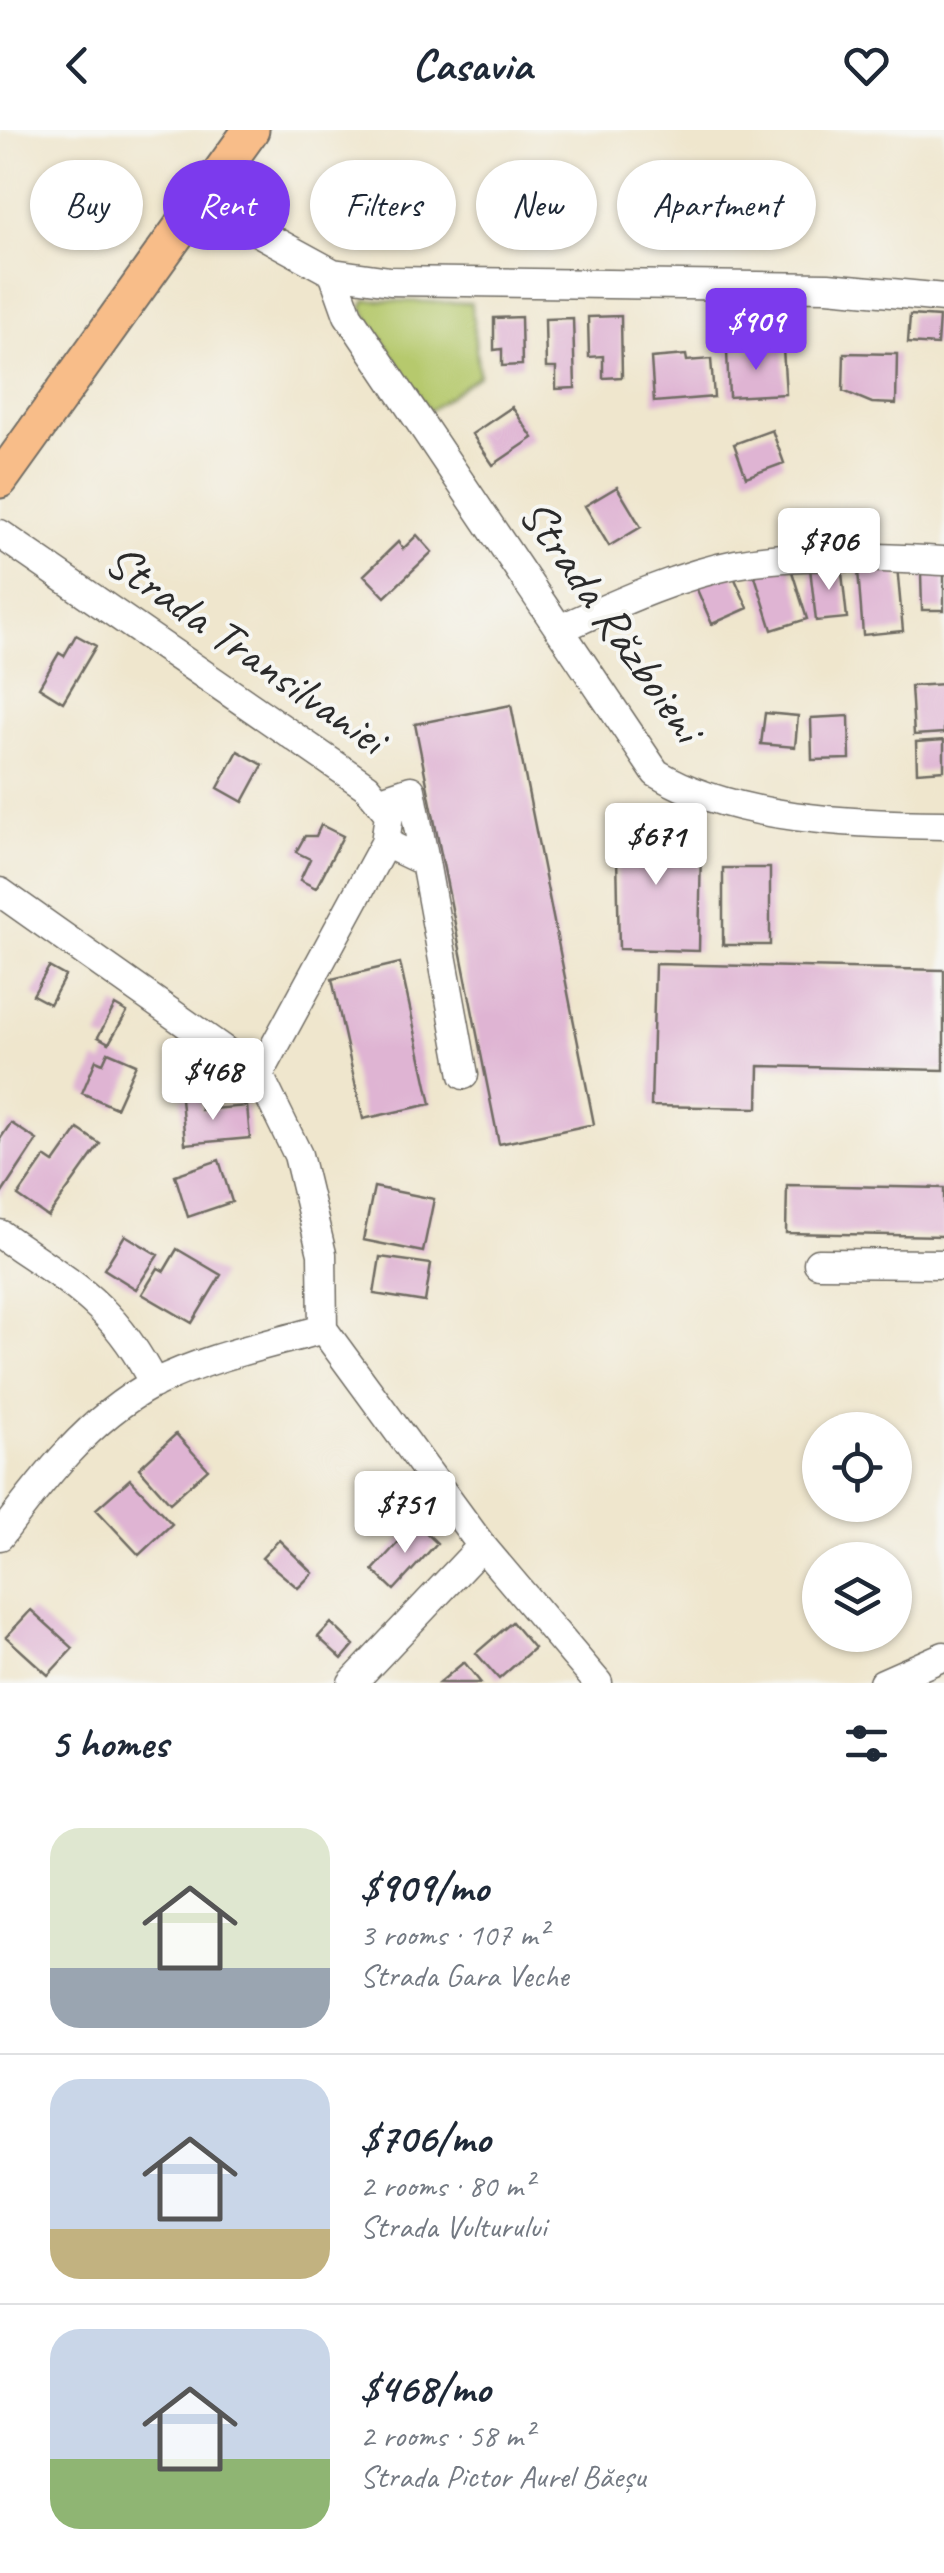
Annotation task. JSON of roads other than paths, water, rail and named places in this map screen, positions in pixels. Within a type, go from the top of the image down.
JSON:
[{"type":"main road","points":[[229,160],[250,130]]},
{"type":"main road","points":[[0,480],[165,250]]},
{"type":"street","points":[[290,249],[334,273],[390,282],[828,287],[944,298]]},
{"type":"street","name":"Strada Războieni","points":[[334,273],[348,314],[656,773],[684,790],[739,805],[880,824],[944,825]]},
{"type":"street","name":"Strada Transilvaniei","points":[[0,534],[381,800],[389,814],[385,843]]},
{"type":"street","points":[[562,628],[630,598],[736,564],[833,557],[944,560]]},
{"type":"street","points":[[381,800],[411,790],[464,1075]]},
{"type":"street","points":[[260,1075],[385,843],[425,862]]},
{"type":"street","points":[[0,892],[260,1075],[298,1155],[322,1254],[323,1329],[482,1546],[598,1683]]},
{"type":"street","points":[[0,1234],[96,1302],[120,1324],[154,1384]]},
{"type":"street","points":[[818,1263],[944,1264]]},
{"type":"street","points":[[0,1536],[39,1484],[90,1430],[154,1384],[323,1329]]},
{"type":"street","points":[[352,1683],[482,1546]]},
{"type":"street","points":[[884,1683],[944,1656]]}]
